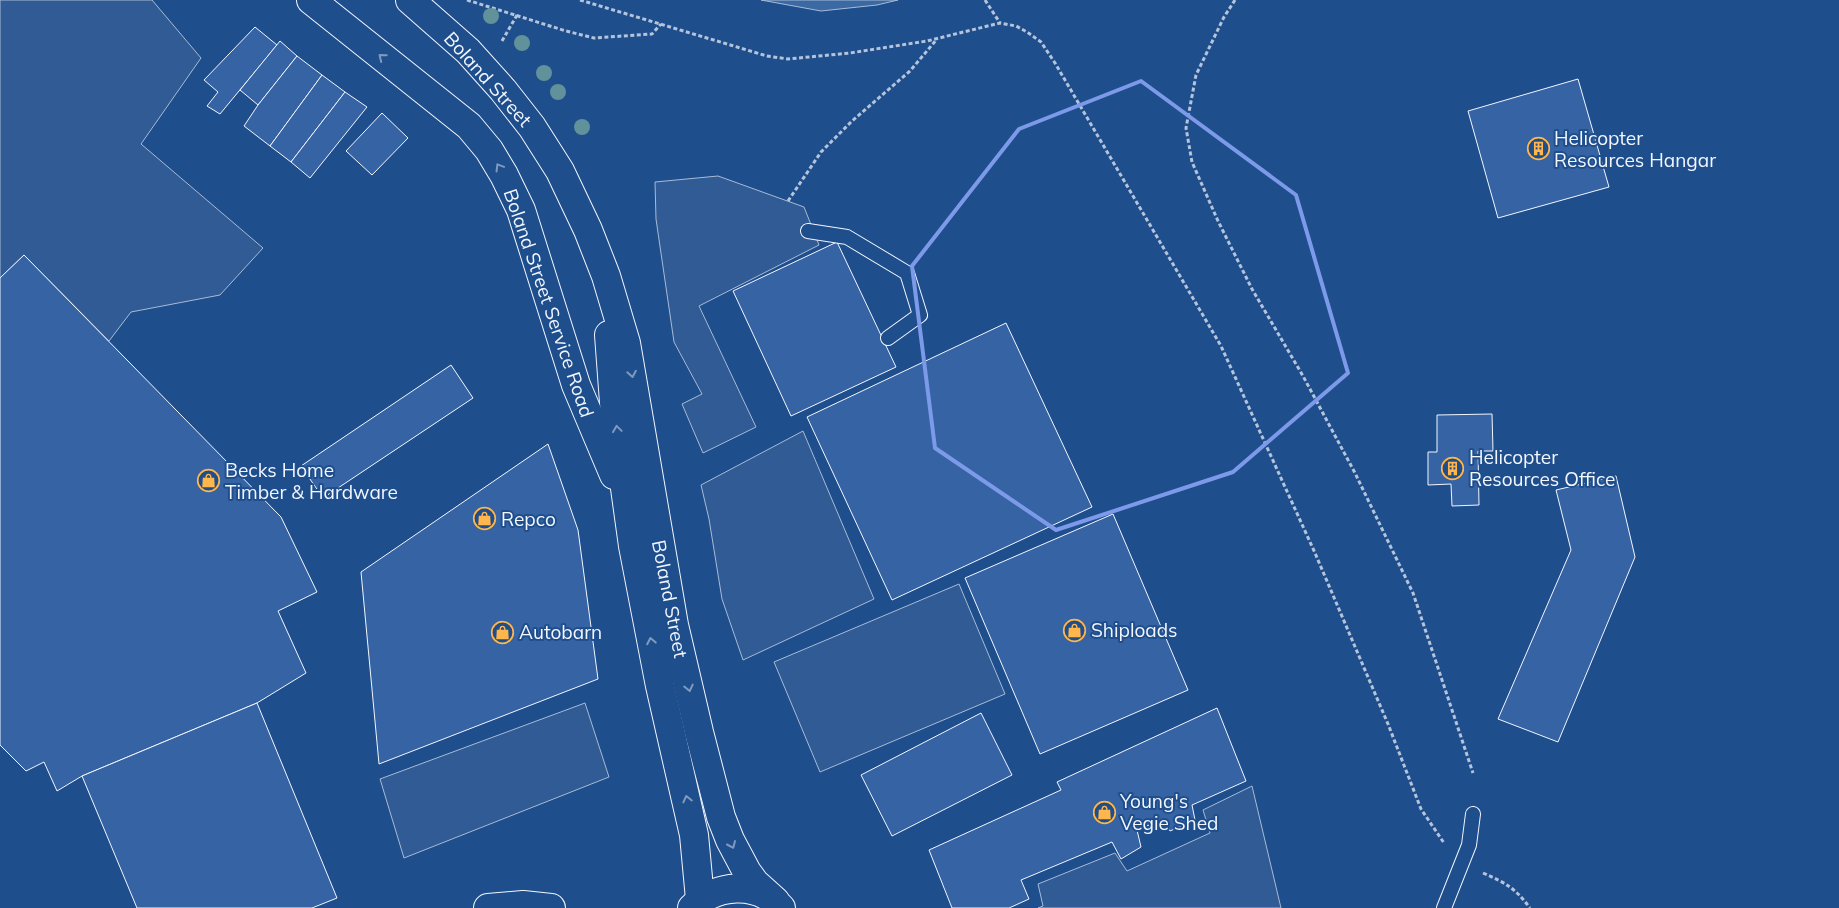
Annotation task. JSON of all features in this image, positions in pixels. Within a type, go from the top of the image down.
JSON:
[{"type":"street","name":"Boland Street Service Road","points":[[311,0],[470,126],[489,150],[521,210],[579,393],[628,507]]},
{"type":"street","name":"Boland Street","points":[[410,0],[468,51],[504,90],[532,127],[560,171],[588,230],[606,276],[626,343],[674,625],[721,816],[733,847],[747,872],[755,883],[780,906]]},
{"type":"street","name":"Boland Street","points":[[606,276],[615,416],[633,546],[660,686],[694,835],[696,904]]},
{"type":"street","points":[[696,904],[715,892],[732,888],[748,889],[764,894],[780,906]]},
{"type":"street","points":[[488,908],[524,905],[551,908]]},
{"type":"lane","points":[[808,231],[847,237],[907,274],[920,316],[888,338]]},
{"type":"lane","points":[[1444,908],[1469,844],[1473,814]]},
{"type":"path","points":[[468,0],[594,38],[652,34],[661,24]]},
{"type":"path","points":[[580,0],[767,56],[788,59],[850,52],[937,38],[1000,23],[1016,26],[1041,42],[1220,346],[1315,553],[1388,724],[1421,809],[1435,832],[1462,866],[1508,884],[1522,897],[1530,908]]},
{"type":"path","points":[[985,0],[1000,23]]},
{"type":"path","points":[[1235,0],[1224,17],[1196,75],[1186,128],[1192,162],[1218,221],[1252,289],[1303,376],[1346,455],[1413,593],[1473,773]]},
{"type":"path","points":[[502,41],[517,15]]},
{"type":"path","points":[[788,201],[821,152],[852,121],[910,71],[937,38]]},
{"type":"highlighted area","points":[[1141,81],[1296,195],[1348,373],[1233,472],[1056,530],[935,448],[912,266],[1019,129]]},
{"type":"shaded area","points":[[0,0],[152,0],[201,58],[141,144],[263,248],[220,295],[131,312],[109,341],[24,255],[0,278]]},
{"type":"shaded area","points":[[761,0],[898,0],[877,5],[821,11]]},
{"type":"shaded area","points":[[718,176],[804,207],[819,245],[699,306],[756,427],[703,453],[682,404],[702,394],[674,342],[656,219],[655,182]]},
{"type":"shaded area","points":[[803,431],[874,599],[743,660],[722,599],[709,519],[701,485]]},
{"type":"shaded area","points":[[959,584],[1005,694],[820,772],[774,662]]},
{"type":"shaded area","points":[[585,703],[609,777],[404,858],[380,779]]},
{"type":"shaded area","points":[[1252,786],[1281,908],[1038,908],[1043,906],[1038,884],[1115,853],[1127,871],[1210,833],[1203,810]]},
{"type":"building","points":[[255,27],[277,45],[220,114],[207,106],[218,92],[204,80]]},
{"type":"building","points":[[280,41],[297,56],[258,105],[240,90]]},
{"type":"building","points":[[297,56],[322,75],[270,146],[244,126],[258,105]]},
{"type":"building","points":[[322,75],[345,92],[291,162],[270,146]]},
{"type":"building","name":"Helicopter Resources Hangar","points":[[1578,79],[1609,187],[1498,218],[1468,111]]},
{"type":"building","points":[[345,92],[367,107],[310,178],[291,162]]},
{"type":"building","points":[[382,113],[408,138],[372,175],[346,151]]},
{"type":"building","points":[[837,242],[896,367],[791,416],[733,291]]},
{"type":"building","points":[[24,255],[281,517],[317,592],[278,611],[306,673],[257,703],[82,776],[57,791],[44,762],[26,771],[0,745],[0,278]]},
{"type":"building","points":[[1006,323],[1092,507],[892,600],[807,417]]},
{"type":"building","points":[[451,365],[473,398],[323,498],[301,466]]},
{"type":"building","name":"Helicopter Resources Office","points":[[1492,414],[1493,451],[1478,451],[1479,505],[1452,506],[1451,484],[1428,485],[1428,452],[1437,452],[1437,415]]},
{"type":"building","points":[[548,444],[578,530],[598,679],[379,764],[361,572]]},
{"type":"building","points":[[1616,476],[1635,557],[1558,742],[1498,719],[1571,550],[1556,490]]},
{"type":"building","name":"Shiploads","points":[[1113,514],[1188,690],[1040,754],[965,578]]},
{"type":"building","points":[[257,703],[337,898],[312,908],[137,908],[82,776]]},
{"type":"building","name":"Young's Vegie Shed","points":[[1217,708],[1246,781],[1192,805],[1195,820],[1170,831],[1164,819],[1137,830],[1141,847],[1121,859],[1112,842],[1021,880],[1029,899],[1009,908],[952,908],[929,850],[1061,790],[1057,782]]},
{"type":"building","points":[[981,713],[1012,775],[892,836],[861,775]]},
{"type":"place","name":"Helicopter Resources Hangar","points":[[1538,149]]},
{"type":"place","name":"Helicopter Resources Office","points":[[1453,468]]},
{"type":"place","name":"Becks Home Timber & Hardware","points":[[209,481]]},
{"type":"place","name":"Repco","points":[[485,519]]},
{"type":"place","name":"Shiploads","points":[[1075,630]]},
{"type":"place","name":"Autobarn","points":[[503,632]]},
{"type":"place","name":"Young's Vegie Shed","points":[[1104,812]]}]
